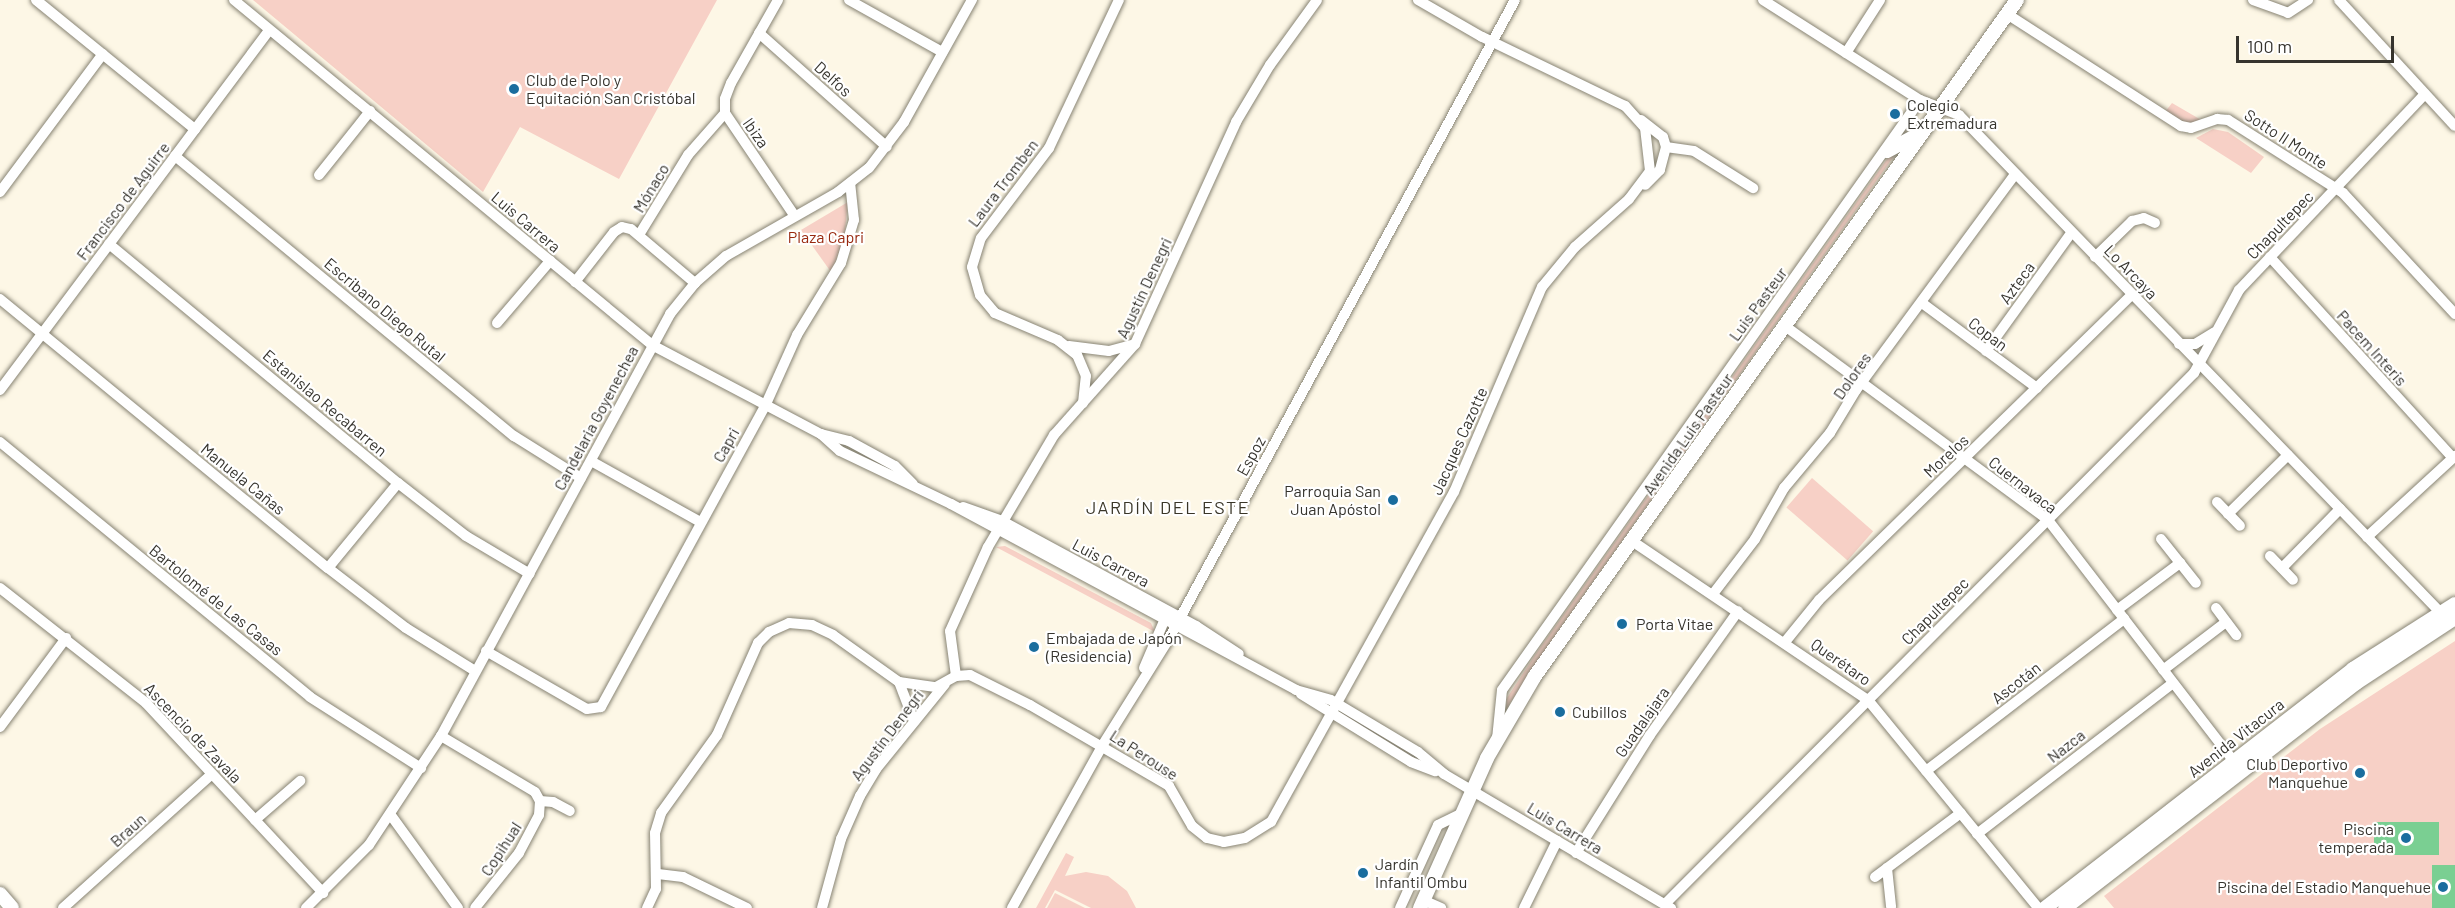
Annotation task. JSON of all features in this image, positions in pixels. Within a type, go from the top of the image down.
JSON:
[{"type":"main road","name":"Avenida Luis Pasteur","points":[[1422,904],[1471,791],[1497,740],[1545,662],[2017,0]]},
{"type":"main road","points":[[1887,151],[1924,131]]},
{"type":"main road","name":"Avenida Vitacura","points":[[2065,908],[2354,669],[2455,604]]},
{"type":"main road","name":"Avenida Vitacura","points":[[2045,908],[2237,766],[2381,665],[2455,618]]},
{"type":"main road","points":[[0,894],[12,908]]},
{"type":"street","points":[[36,0],[195,129]]},
{"type":"street","name":"Luis Carrera","points":[[234,0],[652,345],[821,434],[849,441],[895,466],[916,487],[1000,526],[1172,618],[1223,642],[1248,663],[1336,711],[1411,762],[1444,774],[1668,906]]},
{"type":"street","name":"Ibiza","points":[[778,0],[731,83],[725,99],[725,113],[794,215]]},
{"type":"street","points":[[849,0],[942,52]]},
{"type":"street","name":"Candelaria Goyenechea","points":[[306,908],[362,852],[441,736],[670,314],[695,283],[726,256],[850,183],[887,147],[972,0]]},
{"type":"street","name":"Laura Tromben","points":[[1119,0],[1049,148],[981,238],[973,260],[977,289],[995,313],[1066,345],[1101,351],[1135,344]]},
{"type":"street","name":"Agustín Denegri","points":[[956,676],[951,649],[952,622],[1000,526],[1054,435],[1135,344],[1236,122],[1276,56],[1317,0]]},
{"type":"street","points":[[1418,0],[1494,43],[1607,96],[1659,133],[1666,147],[1694,151],[1753,188]]},
{"type":"street","name":"Espoz","points":[[1012,908],[1494,43],[1515,0]]},
{"type":"street","name":"Espoz","points":[[1509,15],[1522,0]]},
{"type":"street","name":"Lo Arcaya","points":[[1763,0],[1920,100],[1959,115],[2441,613]]},
{"type":"street","points":[[1846,53],[1880,0]]},
{"type":"street","points":[[2253,0],[2288,13],[2308,0]]},
{"type":"street","points":[[2339,0],[2425,94],[2453,118]]},
{"type":"street","name":"Sotto Il Monte","points":[[2007,14],[2181,126],[2191,128],[2217,119],[2228,120],[2336,189],[2455,314]]},
{"type":"street","name":"Francisco de Aguirre","points":[[0,390],[269,30]]},
{"type":"street","name":"Delfos","points":[[759,33],[887,147]]},
{"type":"street","points":[[0,192],[103,54]]},
{"type":"street","name":"Chapultepec","points":[[1668,906],[1868,699],[2201,365],[2215,332],[2235,296],[2425,94]]},
{"type":"street","name":"Luis Pasteur","points":[[1497,740],[1502,690],[1887,151],[1920,100]]},
{"type":"street","points":[[319,175],[370,111]]},
{"type":"street","name":"Mónaco","points":[[575,282],[618,228],[627,227],[639,235],[688,155],[725,113]]},
{"type":"street","name":"Jacques Cazotte","points":[[1629,199],[1650,171],[1649,142],[1639,118]]},
{"type":"street","name":"Jacques Cazotte","points":[[1336,711],[1454,492],[1542,287],[1575,247],[1660,170],[1666,147]]},
{"type":"street","name":"Escribano Diego Rutal","points":[[175,156],[514,436],[581,478]]},
{"type":"street","name":"Dolores","points":[[1713,594],[1755,539],[1784,488],[1830,433],[1862,384],[2015,174]]},
{"type":"street","name":"Capri","points":[[486,651],[587,709],[594,709],[606,699],[765,404],[797,335],[833,280],[849,244],[855,212],[850,183]]},
{"type":"street","points":[[2095,257],[2132,221],[2144,218],[2155,223]]},
{"type":"street","name":"Azteca","points":[[1986,351],[2072,233]]},
{"type":"street","points":[[639,235],[695,283]]},
{"type":"street","name":"Estanislao Recabarren","points":[[109,244],[398,483],[466,536],[530,574]]},
{"type":"street","name":"Pacem Interis","points":[[2270,257],[2454,457]]},
{"type":"street","points":[[496,323],[550,261]]},
{"type":"street","name":"Morelos","points":[[1785,642],[1819,600],[2132,295]]},
{"type":"street","name":"Manuela Cañas","points":[[0,299],[328,568],[406,628],[475,671]]},
{"type":"street","name":"Copan","points":[[1922,303],[2037,388]]},
{"type":"street","name":"Cuernavaca","points":[[1785,326],[2048,520],[2237,766]]},
{"type":"street","points":[[2179,344],[2195,344],[2215,332]]},
{"type":"street","name":"Laura Tromben","points":[[1066,345],[1086,369],[1083,403]]},
{"type":"street","name":"Bartolomé de Las Casas","points":[[0,442],[310,697],[421,768]]},
{"type":"street","points":[[2228,514],[2288,455]]},
{"type":"street","points":[[2367,537],[2454,457]]},
{"type":"street","points":[[591,461],[700,522]]},
{"type":"street","points":[[328,568],[398,483]]},
{"type":"street","points":[[2217,502],[2240,526]]},
{"type":"street","points":[[2282,568],[2340,509]]},
{"type":"street","points":[[2160,539],[2196,583]]},
{"type":"street","name":"Querétaro","points":[[1632,541],[1868,699],[2038,908]]},
{"type":"street","points":[[2270,556],[2293,580]]},
{"type":"street","name":"Ascotán","points":[[1926,771],[2121,615],[2180,563]]},
{"type":"street","name":"Ascencio de Zavala","points":[[0,588],[146,703],[323,893]]},
{"type":"street","points":[[2216,608],[2236,635]]},
{"type":"street","name":"Guadalajara","points":[[1576,853],[1650,735],[1738,611]]},
{"type":"street","points":[[2163,670],[2226,622]]},
{"type":"street","points":[[647,908],[658,874],[655,832],[662,813],[717,735],[748,659],[769,632],[789,623],[812,625],[899,682],[926,687],[945,684],[956,676]]},
{"type":"street","points":[[0,727],[66,638]]},
{"type":"street","name":"La Perouse","points":[[956,676],[978,678],[1102,746],[1169,786],[1200,833],[1214,841],[1235,841],[1256,834],[1271,822],[1336,711]]},
{"type":"street","points":[[899,682],[914,721]]},
{"type":"street","name":"Nazca","points":[[1977,834],[2173,683]]},
{"type":"street","name":"Agustín Denegri","points":[[822,908],[856,803],[876,769],[945,684]]},
{"type":"street","points":[[441,736],[535,792],[540,801],[553,802],[570,811]]},
{"type":"street","name":"Braun","points":[[63,908],[212,774]]},
{"type":"street","points":[[255,820],[300,781]]},
{"type":"street","name":"Copihual","points":[[475,908],[519,853],[539,815],[540,801]]},
{"type":"street","points":[[1875,877],[1961,813]]},
{"type":"street","points":[[390,814],[458,908]]},
{"type":"street","points":[[1400,908],[1438,825],[1461,814]]},
{"type":"street","points":[[1524,908],[1557,841]]},
{"type":"street","points":[[1887,868],[1891,907]]},
{"type":"street","points":[[658,874],[683,877],[747,908]]},
{"type":"street","points":[[1422,904],[1441,908]]},
{"type":"green space","name":"Club de Polo y Equitación San Cristóbal","points":[[253,0],[717,0],[619,179],[520,127],[483,192]]},
{"type":"green space","points":[[2172,103],[2203,121],[2184,124],[2165,112]]},
{"type":"green space","points":[[2213,129],[2228,132],[2264,157],[2251,173],[2196,138]]},
{"type":"green space","points":[[1899,149],[1556,634],[1506,709],[1507,698],[1535,655],[1892,152]]},
{"type":"green space","name":"Plaza Capri","points":[[848,202],[844,240],[831,272],[801,230]]},
{"type":"green space","points":[[1812,478],[1873,531],[1848,561],[1786,507]]},
{"type":"green space","points":[[1005,546],[1151,623],[1155,632],[996,547]]},
{"type":"green space","name":"Club Deportivo Manquehue","points":[[2455,641],[2455,908],[2114,908],[2104,896],[2320,729]]},
{"type":"green space","points":[[1066,853],[1074,857],[1065,876],[1086,872],[1108,876],[1127,891],[1136,908],[1091,908],[1055,890],[1045,908],[1036,908]]},
{"type":"green space","points":[[1055,893],[1085,908],[1047,908]]},
{"type":"shaded area","name":"Piscina temperada","points":[[2374,822],[2439,822],[2439,855],[2374,855]]},
{"type":"shaded area","name":"Piscina del Estadio Manquehue","points":[[2432,865],[2455,865],[2455,908],[2432,908]]},
{"type":"place","name":"Club de Polo y Equitación San Cristóbal","points":[[514,89]]},
{"type":"place","name":"Colegio Extremadura","points":[[1895,114]]},
{"type":"place","name":"Parroquia San Juan Apóstol","points":[[1393,500]]},
{"type":"place","name":"Porta Vitae","points":[[1622,624]]},
{"type":"place","name":"Embajada de Japón (Residencia)","points":[[1034,647]]},
{"type":"place","name":"Cubillos","points":[[1560,712]]},
{"type":"place","name":"Club Deportivo Manquehue","points":[[2360,773]]},
{"type":"place","name":"Piscina temperada","points":[[2406,838]]},
{"type":"place","name":"Jardín Infantil Ombu","points":[[1363,873]]},
{"type":"place","name":"Piscina del Estadio Manquehue","points":[[2443,887]]},
{"type":"district","name":"JARDÍN DEL ESTE","points":[[1168,507]]}]
